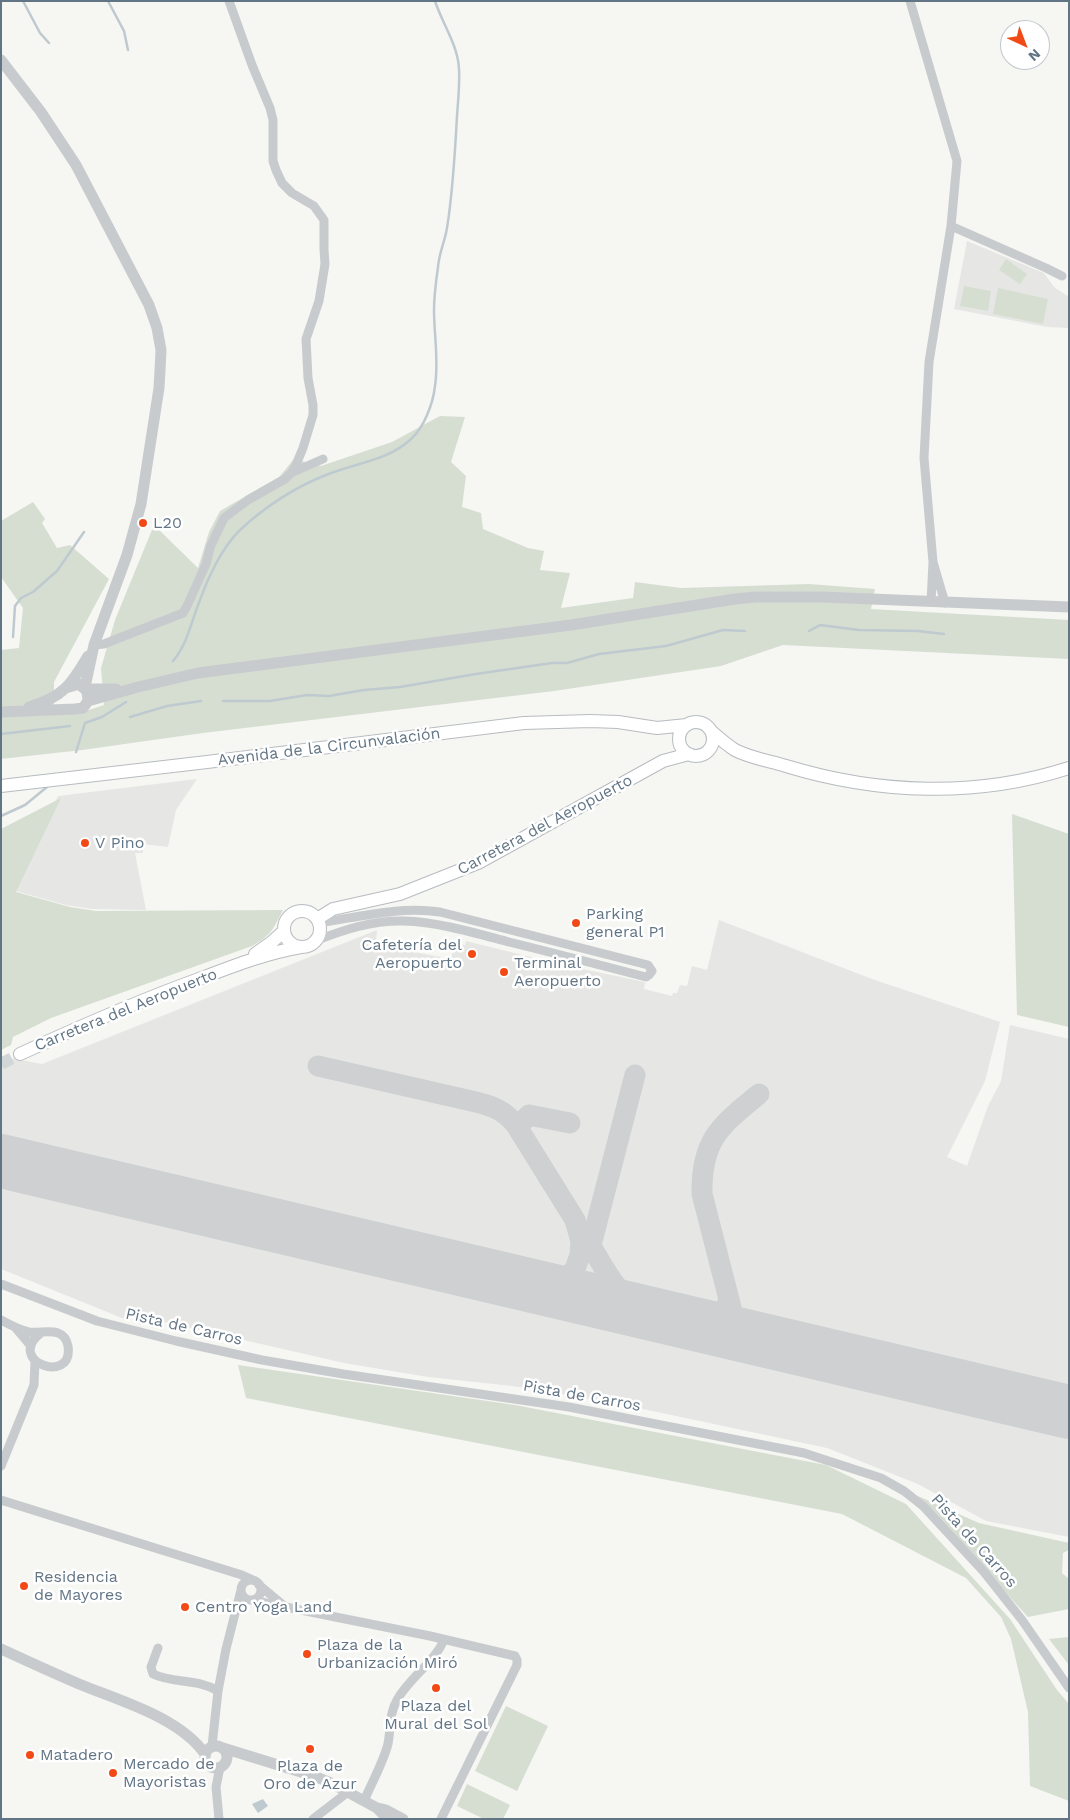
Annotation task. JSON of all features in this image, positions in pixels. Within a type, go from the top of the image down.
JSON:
[{"type":"main road","name":"Avenida de la Circunvalación","points":[[1,786],[524,723],[618,722],[657,728]]},
{"type":"main road","points":[[657,728],[700,723],[737,750],[822,775],[870,785],[941,790],[995,786],[1069,768]]},
{"type":"main road","points":[[687,725],[683,729],[680,741],[682,748],[689,754],[694,756],[737,750]]},
{"type":"main road","points":[[657,728],[680,741]]},
{"type":"main road","points":[[705,753],[712,746],[713,736],[711,731]]},
{"type":"main road","name":"Carretera del Aeropuerto","points":[[663,761],[680,741]]},
{"type":"main road","name":"Carretera del Aeropuerto","points":[[318,921],[327,912],[338,908],[400,894],[478,863],[663,761],[689,754]]},
{"type":"main road","name":"Carretera del Aeropuerto","points":[[304,911],[321,907],[338,908]]},
{"type":"main road","points":[[299,911],[314,915],[318,921],[320,933],[315,941],[306,946],[301,947],[291,944],[285,936],[286,920],[289,916],[299,911]]},
{"type":"main road","name":"Carretera del Aeropuerto","points":[[233,966],[266,947],[284,931]]},
{"type":"main road","name":"Carretera del Aeropuerto","points":[[20,1054],[126,1008],[233,966],[270,953],[301,947]]},
{"type":"street","points":[[94,645],[104,644],[182,613],[188,606],[206,564],[211,545],[224,518],[248,500],[285,479],[291,473],[303,448],[313,415],[308,378],[306,340],[319,301],[325,264],[324,220],[314,206],[292,193],[282,183],[276,170],[273,161],[273,130],[270,108],[228,1]]},
{"type":"street","points":[[910,1],[957,161],[951,226],[929,362],[924,458],[933,562],[931,602]]},
{"type":"street","points":[[1,60],[41,112],[76,165],[148,305],[157,328],[161,350],[159,388],[141,504],[127,554],[94,645],[85,688],[89,694],[88,701],[86,705],[79,709],[6,712]]},
{"type":"street","points":[[951,226],[1062,276]]},
{"type":"street","points":[[291,473],[323,459]]},
{"type":"street","points":[[933,562],[945,603]]},
{"type":"street","points":[[88,701],[198,673],[571,625],[735,599],[779,596],[822,597],[1069,607]]},
{"type":"street","points":[[71,708],[65,703],[64,698],[67,688],[94,645]]},
{"type":"street","points":[[6,712],[44,702],[76,684],[85,688],[136,688]]},
{"type":"street","points":[[315,941],[358,926],[388,922],[418,922],[468,932],[646,977],[652,971],[648,965],[440,912],[423,910],[372,913],[318,921]]},
{"type":"street","points":[[468,932],[470,920]]},
{"type":"street","points":[[529,947],[532,936]]},
{"type":"street","points":[[594,964],[596,952]]},
{"type":"street","name":"Pista de Carros","points":[[1,1284],[100,1322],[262,1360],[343,1374],[569,1407],[804,1453],[881,1478],[914,1498],[984,1572],[1022,1620],[1069,1688]]},
{"type":"street","points":[[1,1320],[28,1332],[41,1333],[50,1331],[58,1333],[65,1338],[68,1347],[64,1360],[50,1368],[34,1385]]},
{"type":"street","points":[[15,1327],[31,1346]]},
{"type":"street","points":[[41,1333],[33,1341],[31,1346],[32,1354],[40,1365],[50,1368]]},
{"type":"street","points":[[1,1466],[34,1385],[36,1361]]},
{"type":"street","points":[[1,1500],[248,1577],[283,1606]]},
{"type":"street","points":[[236,1574],[242,1587],[243,1596],[249,1600],[510,1653],[514,1656],[518,1665],[441,1819]]},
{"type":"street","points":[[249,1757],[220,1766],[206,1762],[214,1749],[214,1726],[218,1691],[236,1606],[245,1582],[256,1582]]},
{"type":"street","points":[[236,1606],[259,1596],[261,1590],[256,1582]]},
{"type":"street","points":[[364,1801],[386,1749],[389,1723],[394,1707],[408,1684],[435,1656],[444,1640]]},
{"type":"street","points":[[158,1648],[151,1667],[153,1674],[170,1679],[202,1683],[218,1691]]},
{"type":"street","points":[[1,1649],[70,1681],[164,1720],[182,1730],[197,1743],[227,1755],[213,1778],[216,1787],[219,1819]]},
{"type":"street","points":[[214,1749],[314,1776],[364,1801],[376,1808],[388,1819]]},
{"type":"street","points":[[313,1819],[348,1792]]},
{"type":"street","points":[[376,1808],[386,1810],[403,1819]]},
{"type":"shaded area","points":[[967,241],[1044,273],[1054,287],[1069,297],[1069,328],[1047,327],[954,309]]},
{"type":"shaded area","points":[[1006,259],[1027,274],[1020,284],[999,270]]},
{"type":"shaded area","points":[[964,286],[991,291],[988,311],[960,306]]},
{"type":"shaded area","points":[[998,288],[1048,299],[1043,324],[993,314]]},
{"type":"shaded area","points":[[440,416],[465,417],[451,462],[466,476],[462,507],[481,513],[483,529],[528,548],[544,551],[540,570],[570,573],[561,608],[633,598],[635,582],[681,588],[809,584],[875,589],[871,609],[1069,620],[1069,659],[783,645],[721,666],[554,691],[1,759],[1,650],[19,648],[23,608],[1,577],[1,521],[33,502],[45,519],[42,523],[57,548],[70,545],[109,579],[54,682],[54,714],[89,710],[104,705],[101,668],[115,620],[154,525],[198,568],[209,532],[220,511],[279,477],[294,459],[321,466],[392,442]]},
{"type":"shaded area","points":[[197,779],[176,810],[168,847],[143,844],[143,853],[135,853],[146,910],[92,909],[66,905],[12,890],[58,796]]},
{"type":"shaded area","points":[[61,798],[16,892],[70,907],[96,911],[283,910],[271,931],[252,946],[51,1018],[13,1037],[11,1045],[1,1050],[1,829]]},
{"type":"shaded area","points":[[1012,814],[1069,834],[1069,1027],[1017,1015]]},
{"type":"shaded area","points":[[719,920],[872,979],[1000,1022],[985,1081],[947,1157],[967,1166],[988,1106],[1001,1081],[1010,1025],[1069,1039],[1069,1537],[986,1521],[918,1484],[827,1448],[610,1402],[512,1386],[428,1377],[344,1363],[130,1314],[127,1320],[1,1269],[1,1056],[42,1064],[377,930],[376,942],[409,951],[451,959],[455,943],[465,945],[466,941],[563,965],[645,982],[644,989],[672,996],[673,993],[677,993],[680,985],[687,986],[692,966],[707,970]]},
{"type":"shaded area","points":[[238,1365],[515,1405],[826,1465],[906,1504],[1010,1619],[1057,1690],[1069,1704],[1069,1801],[1030,1786],[1028,1712],[1011,1639],[1001,1617],[966,1578],[842,1514],[246,1398]]},
{"type":"shaded area","points":[[918,1496],[979,1523],[1069,1543],[1069,1550],[1063,1553],[1062,1573],[1069,1579],[1069,1609],[1028,1617]]},
{"type":"shaded area","points":[[1069,1637],[1069,1665],[1049,1639]]},
{"type":"shaded area","points":[[506,1706],[548,1726],[517,1791],[475,1771]]},
{"type":"shaded area","points":[[467,1784],[510,1805],[503,1819],[484,1819],[457,1806]]},
{"type":"shaded area","points":[[263,1799],[268,1806],[258,1813],[252,1804]]},
{"type":"waterway","points":[[23,1],[40,33],[49,43]]},
{"type":"waterway","points":[[108,1],[124,31],[128,50]]},
{"type":"waterway","points":[[173,661],[186,640],[203,591],[221,554],[248,522],[269,506],[314,480],[391,453],[415,435],[427,415],[434,393],[436,377],[435,294],[451,200],[459,81],[456,51],[435,1]]},
{"type":"waterway","points":[[13,637],[15,606],[21,598],[33,592],[57,571],[84,532]]},
{"type":"waterway","points":[[809,631],[820,625],[859,630],[918,631],[944,634]]},
{"type":"waterway","points":[[223,701],[270,701],[307,695],[329,696],[364,690],[400,687],[552,663],[567,663],[599,654],[666,646],[723,630],[745,631]]},
{"type":"waterway","points":[[130,717],[167,706],[201,701]]},
{"type":"waterway","points":[[76,752],[85,723],[102,717],[126,702]]},
{"type":"waterway","points":[[1,734],[70,726]]},
{"type":"waterway","points":[[1,816],[25,805],[47,787]]},
{"type":"taxiway","points":[[318,1066],[493,1107],[512,1120],[575,1220],[581,1241],[580,1255],[575,1269],[566,1279],[544,1286],[532,1286]]},
{"type":"taxiway","points":[[591,1245],[635,1075]]},
{"type":"taxiway","points":[[759,1094],[724,1125],[709,1147],[705,1160],[702,1194],[733,1315],[745,1331],[763,1340]]},
{"type":"taxiway","points":[[520,1131],[521,1123],[529,1115],[570,1123]]},
{"type":"taxiway","points":[[583,1233],[617,1287],[634,1305],[645,1312]]},
{"type":"taxiway","points":[[703,1326],[713,1323],[720,1318],[725,1311],[728,1301]]},
{"type":"runway","points":[[1,1161],[1069,1412]]},
{"type":"tunnel","points":[[1,1064],[20,1054]]},
{"type":"place","name":"L20","points":[[143,523]]},
{"type":"place","name":"V Pino","points":[[85,843]]},
{"type":"place","name":"Parking general P1","points":[[576,923]]},
{"type":"place","name":"Cafetería del Aeropuerto","points":[[472,954]]},
{"type":"place","name":"Terminal Aeropuerto","points":[[504,972]]},
{"type":"place","name":"Residencia de Mayores","points":[[24,1586]]},
{"type":"place","name":"Centro Yoga Land","points":[[185,1607]]},
{"type":"place","name":"Plaza de la Urbanización Miró","points":[[307,1654]]},
{"type":"place","name":"Plaza del Mural del Sol","points":[[436,1688]]},
{"type":"place","name":"Plaza de Oro de Azur","points":[[310,1749]]},
{"type":"place","name":"Matadero","points":[[30,1755]]},
{"type":"place","name":"Mercado de Mayoristas","points":[[113,1773]]}]
